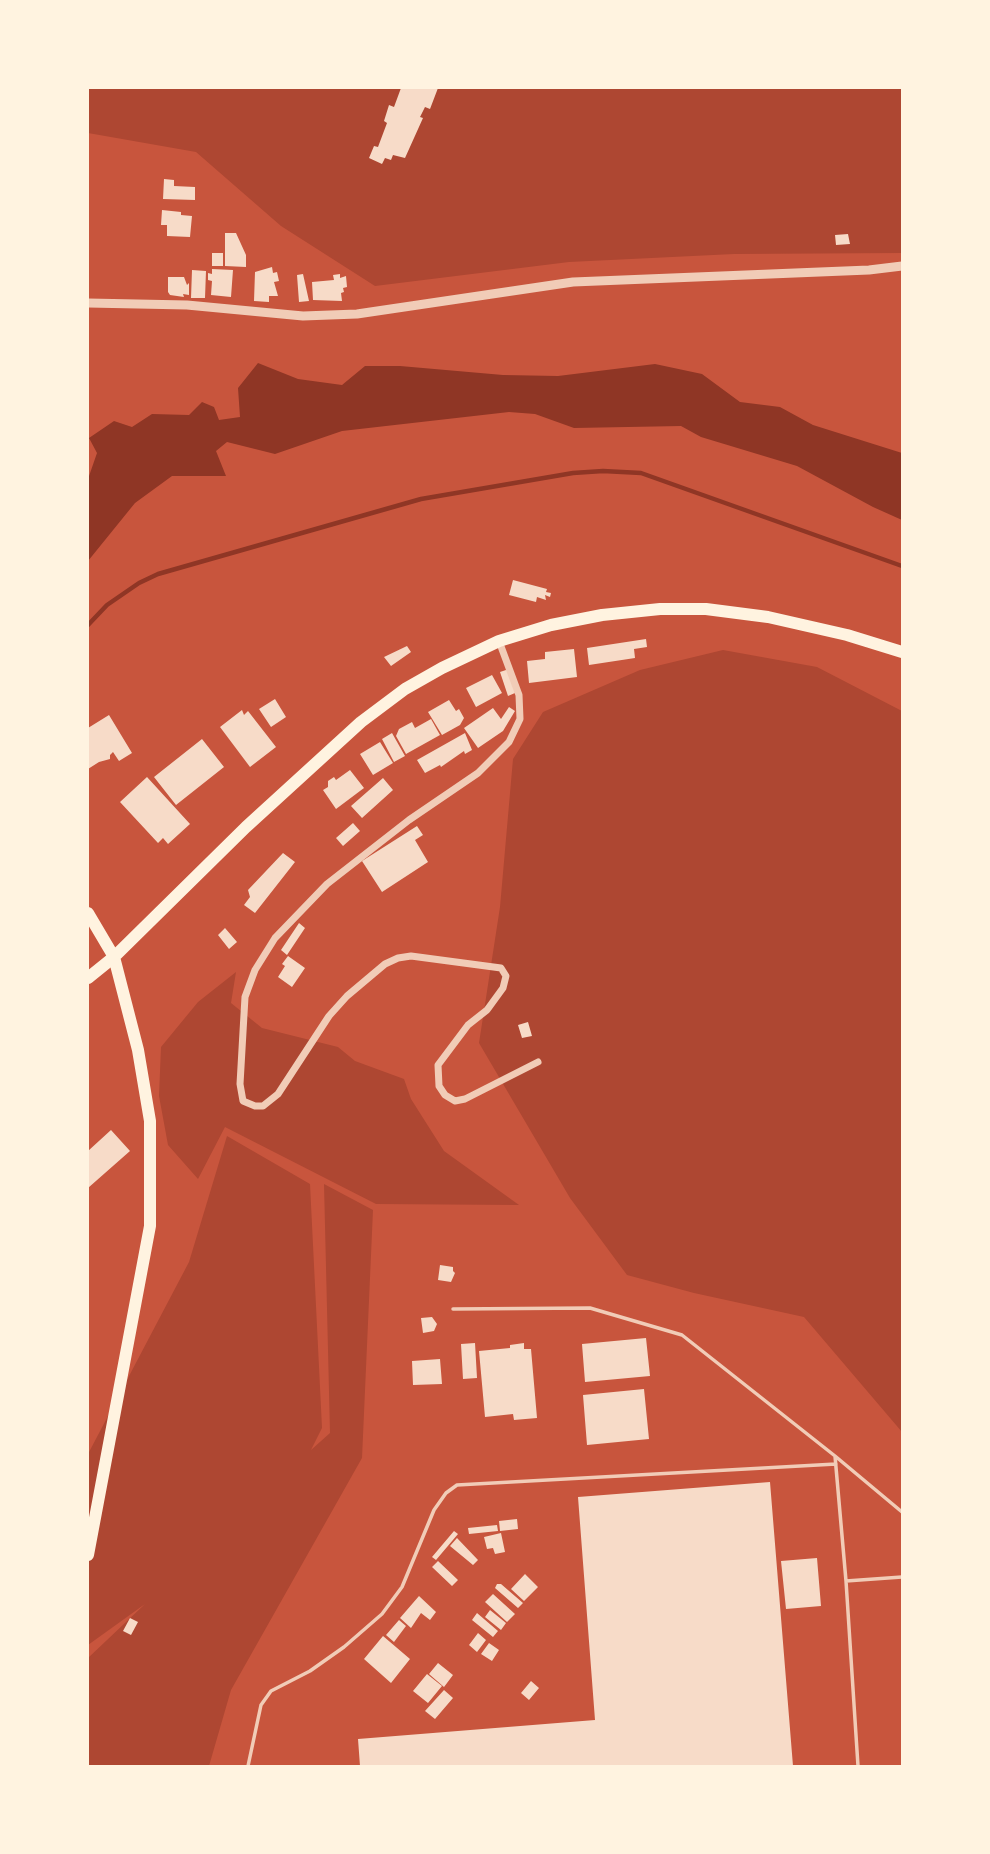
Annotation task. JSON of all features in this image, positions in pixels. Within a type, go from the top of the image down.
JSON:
[{"type":"main road","points":[[88,978],[114,957],[246,827],[361,722],[405,689],[442,667],[499,641],[551,625],[602,615],[660,609],[706,609],[768,617],[847,635],[902,652]]},
{"type":"main road","points":[[88,913],[114,957],[138,1050],[150,1121],[150,1226],[88,1555]]},
{"type":"street","points":[[88,303],[187,305],[316,316],[370,312],[573,282],[902,267]]},
{"type":"street","points":[[499,641],[519,695],[520,719],[509,742],[478,773],[409,820],[327,884],[275,938],[255,970],[245,997],[240,1084],[243,1101],[255,1106],[263,1105],[278,1094],[329,1016],[347,996],[385,964],[411,956],[501,968],[506,976],[503,988],[487,1010],[468,1025],[438,1065],[439,1086],[445,1095],[455,1101],[465,1099],[538,1062]]},
{"type":"lane","points":[[453,1309],[590,1308],[682,1335],[902,1512]]},
{"type":"lane","points":[[835,1456],[858,1766]]},
{"type":"lane","points":[[248,1766],[261,1705],[271,1691],[310,1671],[344,1647],[382,1614],[402,1587],[433,1510],[446,1493],[457,1486],[836,1464]]},
{"type":"lane","points":[[846,1581],[902,1577]]},
{"type":"shaded area","points":[[88,88],[902,88],[902,253],[734,254],[569,262],[375,286],[281,226],[196,152],[88,133]]},
{"type":"shaded area","points":[[258,363],[298,379],[342,385],[365,366],[558,376],[655,364],[702,374],[740,402],[780,407],[813,425],[902,453],[902,520],[797,466],[701,437],[681,426],[574,428],[535,414],[509,412],[342,431],[275,454],[227,442],[216,451],[226,476],[172,476],[135,503],[88,561],[88,479],[97,453],[89,438],[114,421],[132,427],[152,414],[189,415],[202,402],[214,407],[219,420],[240,417],[238,388]]},
{"type":"shaded area","points":[[723,650],[817,667],[902,711],[902,1432],[804,1317],[627,1275],[570,1198],[479,1043],[500,907],[513,759],[543,712],[640,670]]},
{"type":"shaded area","points":[[236,972],[231,1003],[262,1028],[338,1047],[355,1061],[404,1079],[411,1099],[444,1151],[519,1205],[376,1204],[225,1127],[198,1179],[168,1145],[159,1096],[161,1047],[198,1002]]},
{"type":"shaded area","points":[[227,1136],[310,1184],[322,1428],[311,1450],[330,1433],[324,1184],[373,1210],[362,1458],[231,1690],[209,1766],[88,1766],[88,1658],[145,1604],[88,1645],[88,1454],[189,1262]]},
{"type":"building","points":[[401,88],[438,88],[430,109],[425,107],[420,117],[423,118],[405,158],[393,155],[391,160],[385,158],[382,164],[369,158],[374,146],[378,147],[387,123],[384,121],[389,105],[394,107]]},
{"type":"building","points":[[164,179],[174,180],[174,186],[195,187],[195,200],[163,199]]},
{"type":"building","points":[[162,210],[192,216],[190,237],[167,236],[167,225],[161,225]]},
{"type":"building","points":[[225,233],[236,233],[246,255],[246,267],[225,266]]},
{"type":"building","points":[[848,234],[850,244],[836,245],[835,235]]},
{"type":"building","points":[[212,253],[223,253],[223,266],[212,266]]},
{"type":"building","points":[[272,267],[273,273],[277,272],[279,281],[274,282],[278,296],[269,296],[269,302],[254,301],[255,272]]},
{"type":"building","points":[[212,269],[233,270],[231,297],[211,295],[212,281],[208,280],[208,273],[212,274]]},
{"type":"building","points":[[192,270],[206,271],[205,298],[191,298]]},
{"type":"building","points":[[303,274],[309,301],[299,302],[297,275]]},
{"type":"building","points":[[340,274],[340,278],[346,276],[347,287],[343,288],[344,292],[341,293],[342,301],[313,300],[312,282],[334,280],[333,275]]},
{"type":"building","points":[[168,277],[184,277],[187,285],[189,283],[189,295],[170,295]]},
{"type":"building","points":[[513,580],[547,589],[546,592],[551,593],[550,597],[545,595],[546,600],[537,597],[536,602],[509,595]]},
{"type":"building","points":[[646,639],[647,647],[634,649],[635,658],[589,665],[587,648]]},
{"type":"building","points":[[407,646],[411,652],[391,666],[384,657]]},
{"type":"building","points":[[574,649],[577,677],[529,683],[527,661],[545,659],[545,652]]},
{"type":"building","points":[[512,668],[515,693],[508,696],[500,672]]},
{"type":"building","points":[[492,675],[502,693],[476,707],[466,688]]},
{"type":"building","points":[[275,699],[286,717],[271,727],[259,709]]},
{"type":"building","points":[[449,700],[464,718],[460,725],[442,735],[428,712]]},
{"type":"building","points":[[509,707],[515,711],[503,731],[478,748],[464,728],[493,708],[501,719]]},
{"type":"building","points":[[242,710],[244,715],[248,711],[276,747],[250,767],[220,727]]},
{"type":"building","points":[[109,715],[132,753],[119,761],[113,752],[110,759],[88,769],[88,728]]},
{"type":"building","points":[[431,719],[440,735],[406,754],[396,736],[399,729],[412,722],[415,728]]},
{"type":"building","points":[[392,733],[405,756],[394,762],[382,739]]},
{"type":"building","points":[[465,733],[472,750],[465,754],[464,751],[441,767],[440,765],[425,773],[417,760]]},
{"type":"building","points":[[202,739],[224,767],[176,805],[154,777]]},
{"type":"building","points":[[380,742],[393,763],[373,775],[360,754]]},
{"type":"building","points":[[350,770],[364,788],[336,809],[323,790],[328,787],[328,781],[334,777],[336,780]]},
{"type":"building","points":[[147,777],[190,824],[168,844],[163,838],[158,843],[120,802]]},
{"type":"building","points":[[383,778],[393,790],[362,818],[351,806]]},
{"type":"building","points":[[353,823],[360,831],[343,846],[336,838]]},
{"type":"building","points":[[417,826],[423,835],[415,840],[428,862],[382,892],[362,861]]},
{"type":"building","points":[[283,853],[295,862],[255,913],[244,905],[250,897],[248,890]]},
{"type":"building","points":[[299,923],[305,928],[287,955],[281,950]]},
{"type":"building","points":[[225,928],[237,942],[229,949],[218,935]]},
{"type":"building","points":[[288,956],[305,968],[292,987],[278,977]]},
{"type":"building","points":[[528,1022],[532,1036],[522,1038],[518,1025]]},
{"type":"building","points":[[111,1130],[130,1151],[88,1188],[88,1151]]},
{"type":"building","points":[[440,1265],[453,1267],[455,1273],[451,1282],[438,1280]]},
{"type":"building","points":[[432,1317],[437,1324],[434,1331],[423,1333],[421,1318]]},
{"type":"building","points":[[646,1338],[650,1376],[585,1382],[582,1344]]},
{"type":"building","points":[[475,1343],[477,1378],[463,1379],[461,1344]]},
{"type":"building","points":[[524,1343],[524,1349],[531,1349],[537,1418],[514,1420],[513,1414],[485,1417],[479,1351],[510,1348],[510,1345]]},
{"type":"building","points":[[440,1359],[442,1384],[413,1385],[412,1361]]},
{"type":"building","points":[[644,1389],[649,1439],[587,1445],[583,1395]]},
{"type":"building","points":[[770,1482],[793,1766],[360,1766],[358,1739],[595,1720],[578,1497]]},
{"type":"building","points":[[517,1519],[518,1529],[500,1531],[499,1521]]},
{"type":"building","points":[[497,1525],[498,1531],[469,1534],[468,1528]]},
{"type":"building","points":[[454,1531],[458,1534],[436,1560],[432,1557]]},
{"type":"building","points":[[501,1533],[505,1552],[495,1554],[493,1548],[487,1549],[484,1537]]},
{"type":"building","points":[[457,1538],[478,1560],[473,1565],[450,1546]]},
{"type":"building","points":[[817,1558],[821,1606],[786,1609],[781,1561]]},
{"type":"building","points":[[438,1561],[458,1580],[452,1586],[432,1567]]},
{"type":"building","points":[[525,1574],[538,1587],[524,1601],[511,1589]]},
{"type":"building","points":[[497,1584],[501,1584],[523,1603],[518,1608],[495,1588]]},
{"type":"building","points":[[493,1594],[515,1614],[507,1622],[485,1602]]},
{"type":"building","points":[[419,1596],[436,1612],[430,1620],[421,1613],[411,1628],[400,1618]]},
{"type":"building","points":[[490,1610],[506,1623],[501,1630],[485,1617]]},
{"type":"building","points":[[477,1613],[498,1631],[493,1637],[472,1620]]},
{"type":"building","points":[[130,1618],[138,1622],[131,1635],[123,1631]]},
{"type":"building","points":[[399,1620],[406,1626],[394,1642],[386,1635]]},
{"type":"building","points":[[478,1633],[486,1640],[477,1652],[469,1645]]},
{"type":"building","points":[[383,1636],[410,1659],[391,1683],[364,1659]]},
{"type":"building","points":[[489,1643],[499,1650],[492,1661],[481,1654]]},
{"type":"building","points":[[438,1663],[453,1675],[444,1687],[429,1674]]},
{"type":"building","points":[[427,1674],[442,1686],[428,1703],[413,1691]]},
{"type":"building","points":[[531,1681],[539,1688],[529,1700],[521,1693]]},
{"type":"building","points":[[444,1690],[453,1698],[435,1719],[425,1711]]},
{"type":"waterway","points":[[88,625],[107,605],[139,583],[158,574],[421,499],[573,473],[641,473],[902,566]]}]
